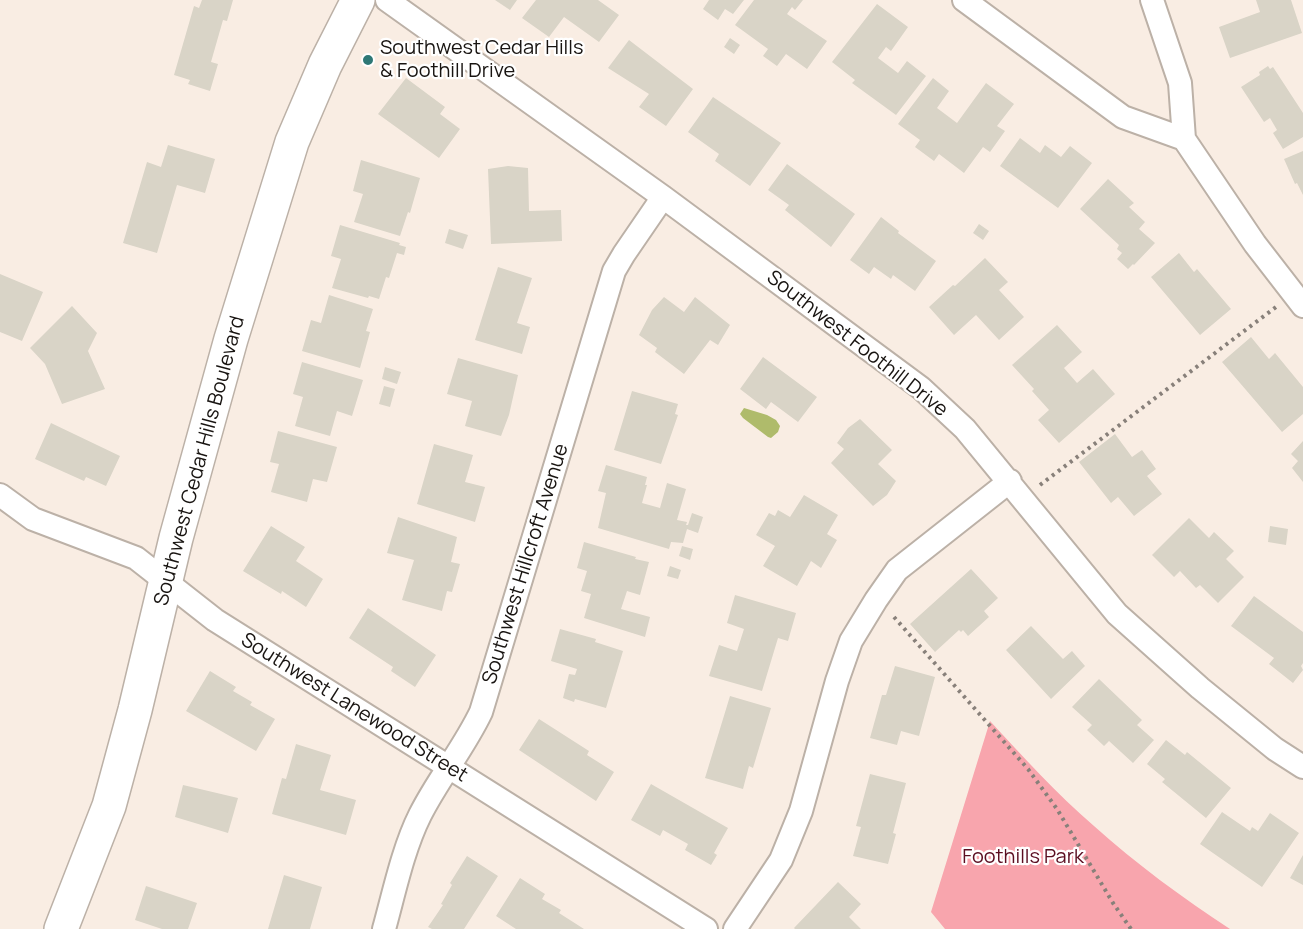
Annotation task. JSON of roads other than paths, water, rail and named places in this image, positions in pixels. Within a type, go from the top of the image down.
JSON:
[{"type":"main road","name":"Southwest Cedar Hills Boulevard","points":[[61,929],[109,806],[231,339],[292,142],[325,65],[358,0]]},
{"type":"street","name":"Southwest Foothill Drive","points":[[387,0],[663,197],[921,388],[965,429],[1117,614],[1200,688],[1275,749],[1303,767]]},
{"type":"street","points":[[964,0],[1123,117],[1184,139]]},
{"type":"street","points":[[1152,0],[1180,83],[1184,139],[1255,244],[1298,300]]},
{"type":"street","name":"Southwest Hillcroft Avenue","points":[[384,929],[418,818],[448,767],[471,734],[481,712],[614,271],[663,197]]},
{"type":"street","points":[[735,929],[781,860],[801,811],[837,681],[851,641],[876,600],[897,570],[1016,490]]},
{"type":"street","name":"Southwest Lanewood Street","points":[[0,495],[33,519],[136,558],[215,620],[706,929]]},
{"type":"place","name":"Southwest Cedar Hills & Foothill Drive","points":[[368,60]]},
{"type":"park label","name":"Foothills Park","points":[[1023,857]]}]
